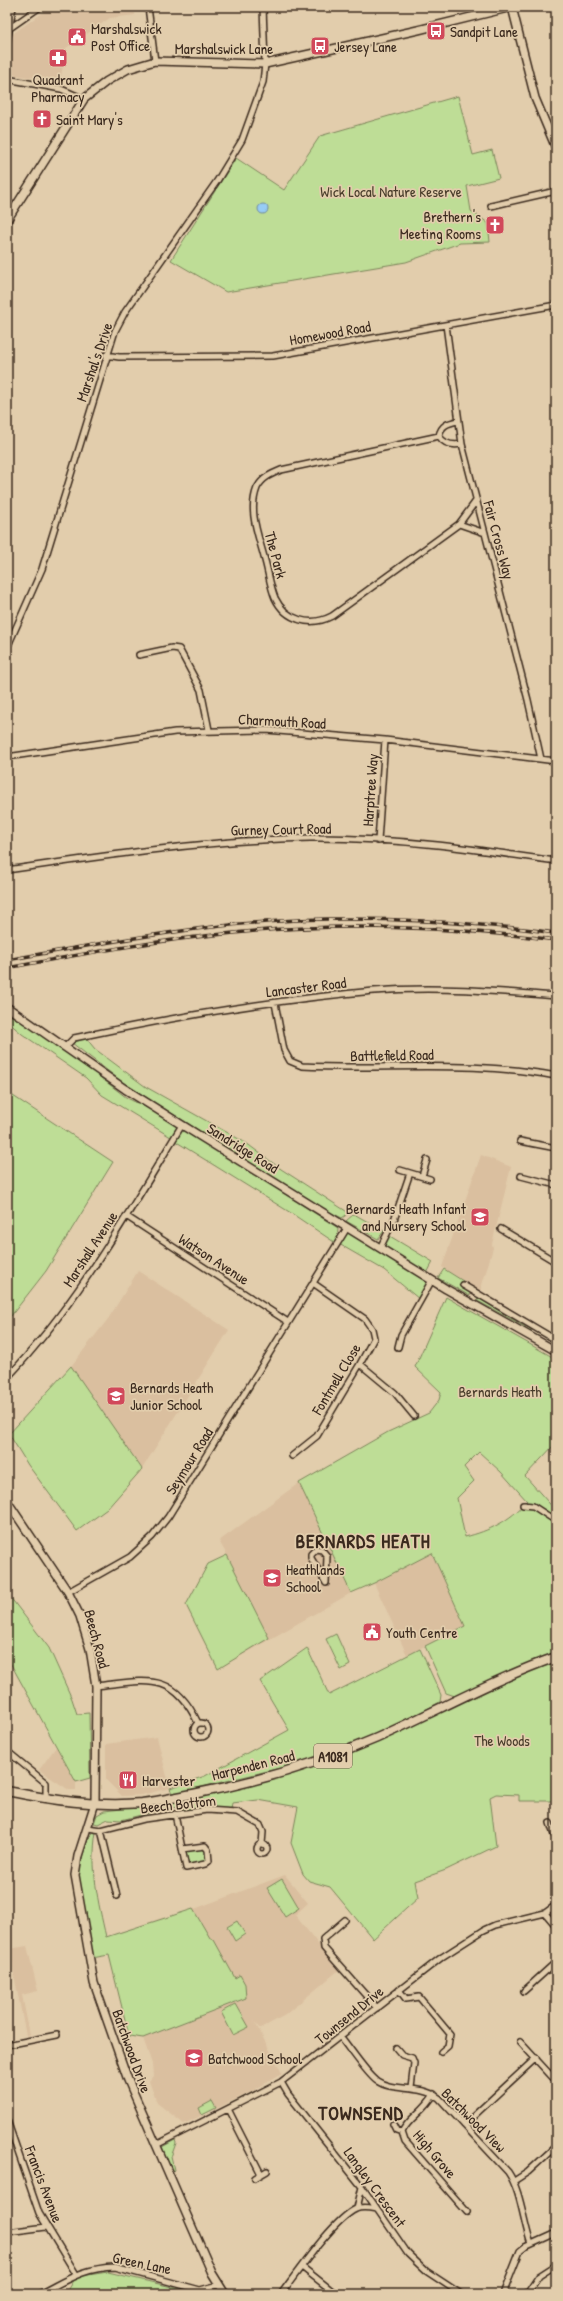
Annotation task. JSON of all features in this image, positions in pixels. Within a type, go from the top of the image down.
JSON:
[{"type":"main road","name":"Harpenden Road","points":[[7,1791],[46,1799],[96,1803],[142,1803],[232,1786],[319,1762],[377,1738],[501,1678],[556,1657]]},
{"type":"street","points":[[7,42],[13,7]]},
{"type":"street","points":[[10,28],[40,7]]},
{"type":"street","points":[[148,7],[155,61]]},
{"type":"street","points":[[263,7],[265,64]]},
{"type":"street","points":[[512,7],[535,98],[556,148]]},
{"type":"street","name":"Marshalswick Lane","points":[[7,220],[84,99],[107,81],[128,69],[155,61],[265,64],[418,30],[512,7]]},
{"type":"street","name":"Marshal's Drive","points":[[7,648],[42,569],[106,355],[115,331],[126,312],[217,181],[242,140],[263,82],[265,64]]},
{"type":"street","points":[[7,79],[62,89],[84,99]]},
{"type":"street","points":[[491,206],[556,191]]},
{"type":"street","name":"Homewood Road","points":[[106,355],[273,356],[556,305]]},
{"type":"street","name":"Fair Cross Way","points":[[446,325],[462,444],[528,700],[541,759]]},
{"type":"street","points":[[458,421],[446,423],[440,429],[439,436],[443,442],[449,444],[462,444]]},
{"type":"street","name":"The Park","points":[[439,436],[274,473],[267,476],[258,487],[253,503],[254,521],[275,598],[290,616],[312,622],[324,620],[332,616],[459,524],[476,501]]},
{"type":"street","points":[[459,524],[484,533]]},
{"type":"street","points":[[139,655],[172,648],[179,649],[201,690],[209,730]]},
{"type":"street","name":"Charmouth Road","points":[[7,757],[175,732],[209,730],[266,730],[385,740],[556,761]]},
{"type":"street","name":"Harptree Way","points":[[378,841],[385,740]]},
{"type":"street","name":"Gurney Court Road","points":[[7,870],[195,844],[311,838],[434,844],[556,861]]},
{"type":"street","name":"Lancaster Road","points":[[65,1047],[74,1038],[159,1020],[276,1003],[391,991],[454,990],[556,996]]},
{"type":"street","name":"Battlefield Road","points":[[276,1003],[284,1050],[290,1061],[302,1066],[443,1066],[532,1071],[556,1076]]},
{"type":"street","name":"Sandridge Road","points":[[7,1007],[125,1089],[182,1125],[432,1280],[556,1352]]},
{"type":"street","name":"Marshall Avenue","points":[[7,1378],[55,1323],[85,1282],[182,1125]]},
{"type":"street","points":[[520,1141],[556,1148]]},
{"type":"street","points":[[422,1176],[427,1160]]},
{"type":"street","points":[[400,1170],[430,1179]]},
{"type":"street","points":[[380,1248],[394,1220],[410,1173]]},
{"type":"street","points":[[521,1176],[556,1185]]},
{"type":"street","name":"Watson Avenue","points":[[126,1216],[288,1322]]},
{"type":"street","name":"Seymour Road","points":[[68,1592],[130,1557],[152,1537],[168,1517],[347,1228]]},
{"type":"street","points":[[501,1229],[556,1262]]},
{"type":"street","points":[[398,1347],[400,1335],[432,1280]]},
{"type":"street","name":"Fontmell Close","points":[[292,1456],[316,1436],[374,1338],[372,1329],[365,1319],[313,1283]]},
{"type":"street","points":[[462,1285],[556,1340]]},
{"type":"street","points":[[471,1303],[477,1294]]},
{"type":"street","points":[[532,1338],[537,1329]]},
{"type":"street","points":[[360,1364],[394,1393],[414,1416]]},
{"type":"street","points":[[336,1404],[342,1407]]},
{"type":"street","points":[[294,1447],[298,1452]]},
{"type":"street","name":"Beech Road","points":[[7,1501],[68,1592],[82,1623],[90,1649],[96,1686],[96,1803]]},
{"type":"street","points":[[524,1505],[533,1506],[556,1521]]},
{"type":"street","points":[[316,1549],[322,1550],[327,1556],[326,1583],[312,1558],[311,1554],[316,1549]]},
{"type":"street","points":[[96,1686],[148,1681],[163,1684],[177,1692],[188,1703],[198,1723]]},
{"type":"street","points":[[7,1751],[46,1783],[46,1799]]},
{"type":"street","name":"Batchwood Drive","points":[[96,1803],[78,1856],[75,1876],[94,1983],[128,2080],[212,2273],[225,2294]]},
{"type":"street","name":"Beech Bottom","points":[[101,1830],[119,1824],[175,1814],[207,1810],[237,1812],[260,1825],[263,1832],[262,1844]]},
{"type":"street","points":[[175,1814],[182,1849],[186,1868],[205,1864],[209,1861],[208,1850],[205,1846],[182,1849]]},
{"type":"street","points":[[550,1824],[554,1835],[556,1836]]},
{"type":"street","points":[[88,1828],[101,1830],[117,1896]]},
{"type":"street","name":"Townsend Drive","points":[[156,2145],[281,2082],[341,2037],[442,1957],[484,1930],[495,1925],[545,1913],[556,1904]]},
{"type":"street","points":[[545,1913],[556,1926]]},
{"type":"street","points":[[345,1920],[323,1939],[324,1948],[377,2008]]},
{"type":"street","points":[[524,1991],[556,1962]]},
{"type":"street","points":[[399,1990],[406,1999],[419,1997],[450,2034],[448,2046],[441,2052]]},
{"type":"street","points":[[7,2045],[57,2035]]},
{"type":"street","name":"Batchwood View","points":[[341,2037],[376,2081],[386,2085],[410,2088],[434,2094],[464,2125],[514,2181],[523,2222],[531,2244]]},
{"type":"street","points":[[520,2042],[556,2081]]},
{"type":"street","points":[[396,2048],[402,2055],[412,2058],[414,2063],[410,2088]]},
{"type":"street","points":[[464,2125],[536,2058]]},
{"type":"street","name":"Langley Crescent","points":[[281,2082],[288,2094],[362,2187],[408,2254],[426,2272],[461,2294]]},
{"type":"street","name":"High Grove","points":[[434,2094],[423,2110],[408,2122],[402,2132],[405,2140],[467,2212]]},
{"type":"street","points":[[228,2109],[261,2174]]},
{"type":"street","name":"Francis Avenue","points":[[7,2120],[39,2213],[46,2227],[76,2274]]},
{"type":"street","points":[[393,2124],[396,2130],[402,2132]]},
{"type":"street","points":[[514,2181],[528,2172],[556,2146]]},
{"type":"street","points":[[255,2178],[267,2171]]},
{"type":"street","points":[[281,2294],[324,2239],[357,2208],[362,2187]]},
{"type":"street","points":[[357,2208],[377,2209]]},
{"type":"street","points":[[7,2232],[46,2227]]},
{"type":"street","points":[[503,2294],[520,2251],[531,2244],[556,2233]]},
{"type":"street","points":[[527,2294],[539,2276],[556,2264]]},
{"type":"street","name":"Green Lane","points":[[39,2294],[76,2274],[102,2267],[115,2267],[200,2290],[219,2286]]},
{"type":"street","points":[[302,2267],[336,2294]]},
{"type":"shaded area","points":[[51,7],[134,7],[135,15],[110,18],[66,48],[60,82],[7,74],[7,41],[15,32]]},
{"type":"shaded area","name":"Bernards Heath Infant and Nursery School","points":[[481,1155],[511,1167],[492,1244],[493,1248],[480,1292],[442,1267]]},
{"type":"shaded area","name":"Bernards Heath Junior School","points":[[138,1271],[229,1330],[142,1469],[107,1509],[77,1531],[28,1465],[9,1434],[61,1379],[108,1319]]},
{"type":"shaded area","name":"Heathlands School","points":[[299,1483],[351,1593],[218,1669],[186,1605],[208,1564],[227,1555],[219,1541]]},
{"type":"shaded area","points":[[432,1552],[465,1626],[407,1655],[374,1583]]},
{"type":"shaded area","points":[[157,1737],[170,1788],[141,1795],[122,1796],[106,1780],[106,1744]]},
{"type":"shaded area","points":[[56,1747],[76,1782],[76,1790],[69,1790],[39,1770]]},
{"type":"shaded area","points":[[285,1875],[308,1903],[295,1915],[339,1970],[285,2015],[260,2029],[254,2021],[282,2073],[251,2092],[184,2124],[157,2103],[149,2081],[153,2076],[152,2064],[143,2038],[129,2036],[106,1937],[159,1919],[189,1911]]},
{"type":"shaded area","points":[[27,1946],[38,1991],[22,1995],[30,2035],[26,2036],[9,1949]]},
{"type":"green space","name":"Wick Local Nature Reserve","points":[[458,96],[473,155],[492,150],[499,178],[467,186],[471,211],[488,223],[490,242],[460,243],[406,262],[226,292],[171,260],[236,158],[284,190],[320,136]]},
{"type":"green space","points":[[7,1013],[64,1049],[127,1098],[182,1125],[174,1139],[102,1095],[86,1078],[22,1034],[7,1021]]},
{"type":"green space","points":[[86,1038],[95,1049],[146,1087],[246,1143],[281,1169],[349,1213],[342,1218],[325,1210],[121,1081],[72,1043]]},
{"type":"green space","points":[[7,1092],[113,1162],[46,1271],[7,1321]]},
{"type":"green space","points":[[182,1128],[338,1228],[337,1244],[291,1213],[175,1141]]},
{"type":"green space","points":[[354,1214],[384,1231],[378,1239],[346,1221]]},
{"type":"green space","points":[[347,1231],[430,1283],[419,1299],[384,1270],[339,1244]]},
{"type":"green space","points":[[388,1235],[433,1262],[425,1277],[381,1249]]},
{"type":"green space","points":[[444,1269],[463,1281],[460,1286],[470,1292],[470,1296],[438,1278]]},
{"type":"green space","name":"Bernards Heath","points":[[446,1297],[556,1359],[556,1443],[525,1476],[556,1511],[549,1516],[556,1522],[556,1652],[455,1696],[446,1693],[425,1646],[465,1626],[432,1553],[374,1583],[351,1593],[299,1483],[388,1432],[429,1413],[439,1400],[441,1392],[415,1367]],"holes":[[[479,1452],[501,1472],[527,1501],[506,1520],[482,1532],[465,1537],[457,1498],[474,1481],[464,1467]]]},
{"type":"green space","points":[[478,1298],[532,1331],[476,1300]]},
{"type":"green space","points":[[71,1366],[142,1469],[107,1509],[77,1531],[28,1465],[9,1434]]},
{"type":"green space","points":[[227,1555],[269,1638],[218,1669],[186,1605],[208,1564]]},
{"type":"green space","points":[[7,1593],[49,1648],[72,1699],[77,1714],[89,1713],[90,1778],[76,1782],[7,1657]]},
{"type":"green space","points":[[336,1634],[350,1665],[341,1670],[326,1639]]},
{"type":"green space","name":"The Woods","points":[[307,1648],[329,1695],[420,1649],[441,1695],[440,1702],[375,1736],[305,1762],[172,1794],[170,1788],[205,1776],[289,1730],[260,1681]]},
{"type":"green space","points":[[556,1661],[556,1801],[519,1801],[519,1795],[496,1794],[490,1797],[496,1846],[446,1870],[415,1881],[418,1898],[373,1939],[330,1887],[309,1881],[303,1874],[291,1843],[298,1807],[258,1800],[232,1803],[231,1810],[202,1808],[183,1811],[181,1805],[121,1820],[108,1819],[98,1824],[94,1823],[97,1815],[104,1811],[148,1806],[292,1773],[329,1762],[489,1688]]},
{"type":"green space","points":[[93,1831],[96,1832],[94,1845],[94,1871],[100,1911],[106,1937],[193,1909],[210,1938],[214,1940],[235,1978],[240,1975],[245,1984],[246,1998],[143,2038],[129,2036],[109,1955],[92,1958],[78,1873],[83,1849]]},
{"type":"green space","points":[[201,1848],[206,1851],[205,1861],[191,1865],[187,1863],[186,1851]]},
{"type":"green space","points":[[282,1879],[299,1908],[285,1917],[267,1888]]},
{"type":"green space","points":[[237,1921],[245,1934],[235,1941],[227,1927]]},
{"type":"green space","points":[[236,2004],[249,2027],[233,2035],[221,2012]]},
{"type":"green space","points":[[212,2101],[216,2108],[202,2115],[199,2108]]},
{"type":"green space","points":[[175,2140],[176,2143],[171,2157],[174,2170],[172,2172],[162,2147]]},
{"type":"green space","points":[[108,2272],[197,2294],[65,2294],[75,2277]]},
{"type":"water","points":[[263,204],[268,209],[263,214],[258,209]]},
{"type":"railway","points":[[7,960],[166,933],[246,924],[327,919],[413,920],[499,926],[556,933]]},
{"type":"railway","points":[[7,968],[148,943],[274,930],[355,927],[435,929],[556,940]]},
{"type":"place","name":"Sandpit Lane","points":[[436,31]]},
{"type":"place","name":"Marshalswick Post Office","points":[[77,37]]},
{"type":"place","name":"Jersey Lane","points":[[320,46]]},
{"type":"place","name":"Quadrant Pharmacy","points":[[58,58]]},
{"type":"place","name":"Saint Mary's","points":[[42,119]]},
{"type":"place","name":"Brethern's Meeting Rooms","points":[[495,225]]},
{"type":"place","name":"Bernards Heath Infant and Nursery School","points":[[480,1217]]},
{"type":"place","name":"Bernards Heath Junior School","points":[[116,1396]]},
{"type":"place","name":"Heathlands School","points":[[272,1578]]},
{"type":"place","name":"Youth Centre","points":[[372,1632]]},
{"type":"place","name":"Harvester","points":[[128,1780]]},
{"type":"place","name":"Batchwood School","points":[[194,2058]]},
{"type":"district","name":"BERNARDS HEATH","points":[[363,1541]]},
{"type":"district","name":"TOWNSEND","points":[[361,2113]]}]
